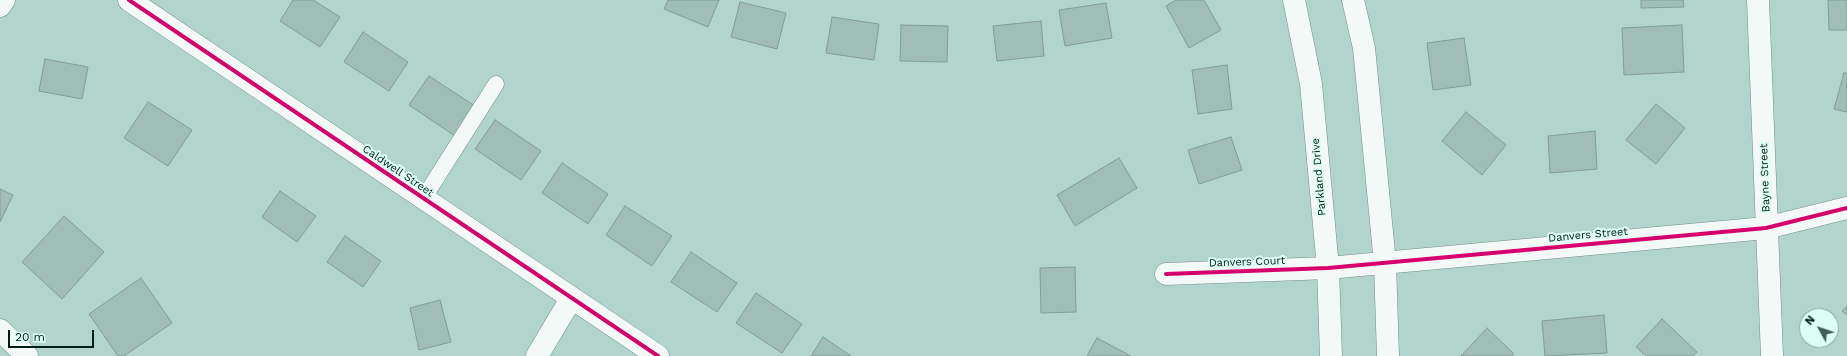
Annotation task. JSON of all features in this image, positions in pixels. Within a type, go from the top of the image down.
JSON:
[{"type":"street","points":[[0,6],[4,0]]},
{"type":"street","name":"Caldwell Street","points":[[129,0],[571,299],[658,356]]},
{"type":"street","name":"Parkland Drive","points":[[1294,0],[1311,84],[1328,268],[1331,356]]},
{"type":"street","points":[[1352,0],[1364,48],[1385,263],[1388,356]]},
{"type":"street","name":"Bayne Street","points":[[1758,0],[1772,356]]},
{"type":"street","name":"Danvers Street","points":[[1328,268],[1766,228],[1847,208]]},
{"type":"street","name":"Danvers Court","points":[[1166,274],[1328,268]]},
{"type":"street","points":[[538,356],[571,299]]},
{"type":"street","points":[[0,330],[27,356]]},
{"type":"lane","points":[[423,199],[496,84]]},
{"type":"building","points":[[293,0],[313,0],[340,17],[320,47],[280,21]]},
{"type":"building","points":[[668,0],[719,0],[708,27],[664,9]]},
{"type":"building","points":[[1176,0],[1204,0],[1221,30],[1189,48],[1166,6]]},
{"type":"building","points":[[1641,0],[1683,0],[1684,7],[1641,8]]},
{"type":"building","points":[[1828,0],[1847,0],[1847,30],[1829,30]]},
{"type":"building","points":[[740,2],[786,13],[777,49],[731,37]]},
{"type":"building","points":[[1106,3],[1112,38],[1065,46],[1059,10]]},
{"type":"building","points":[[832,17],[879,24],[874,60],[826,53]]},
{"type":"building","points":[[1041,21],[1044,56],[997,61],[993,26]]},
{"type":"building","points":[[901,25],[948,26],[947,62],[900,61]]},
{"type":"building","points":[[1682,25],[1684,72],[1624,75],[1622,28]]},
{"type":"building","points":[[363,32],[408,62],[389,91],[344,62]]},
{"type":"building","points":[[1464,38],[1471,85],[1433,90],[1427,43]]},
{"type":"building","points":[[45,59],[88,67],[82,99],[39,91]]},
{"type":"building","points":[[1227,65],[1232,109],[1198,114],[1192,70]]},
{"type":"building","points":[[1844,73],[1847,73],[1847,112],[1834,109]]},
{"type":"building","points":[[429,76],[475,106],[455,136],[409,105]]},
{"type":"building","points":[[148,102],[192,130],[168,166],[124,138]]},
{"type":"building","points":[[1656,104],[1685,128],[1656,164],[1626,140]]},
{"type":"building","points":[[1466,112],[1506,145],[1482,175],[1442,141]]},
{"type":"building","points":[[495,120],[541,151],[521,180],[475,149]]},
{"type":"building","points":[[1595,131],[1597,169],[1550,173],[1548,136]]},
{"type":"building","points":[[1231,137],[1242,170],[1199,184],[1188,150]]},
{"type":"building","points":[[1119,158],[1137,188],[1075,226],[1057,195]]},
{"type":"building","points":[[562,163],[608,194],[588,224],[542,193]]},
{"type":"building","points":[[0,189],[13,195],[0,222]]},
{"type":"building","points":[[280,191],[316,216],[297,242],[262,217]]},
{"type":"building","points":[[625,206],[672,236],[652,266],[606,235]]},
{"type":"building","points":[[64,216],[104,252],[62,299],[22,262]]},
{"type":"building","points":[[345,236],[381,261],[363,287],[327,262]]},
{"type":"building","points":[[691,252],[737,283],[717,312],[671,282]]},
{"type":"building","points":[[1075,267],[1076,312],[1041,313],[1040,268]]},
{"type":"building","points":[[141,278],[172,323],[124,356],[118,356],[89,314]]},
{"type":"building","points":[[756,293],[802,324],[782,353],[736,323]]},
{"type":"building","points":[[440,300],[451,342],[419,350],[410,308]]},
{"type":"building","points":[[1847,306],[1847,315],[1842,311]]},
{"type":"building","points":[[1604,315],[1607,353],[1545,356],[1542,321]]},
{"type":"building","points":[[1662,319],[1697,352],[1693,356],[1646,356],[1636,347]]},
{"type":"building","points":[[1487,328],[1514,354],[1512,356],[1461,356]]},
{"type":"building","points":[[823,337],[851,356],[811,356]]},
{"type":"building","points":[[1097,338],[1131,356],[1087,356]]},
{"type":"cycle path","points":[[129,0],[658,356]]},
{"type":"cycle path","points":[[1166,274],[1328,268],[1766,228],[1847,208]]}]
